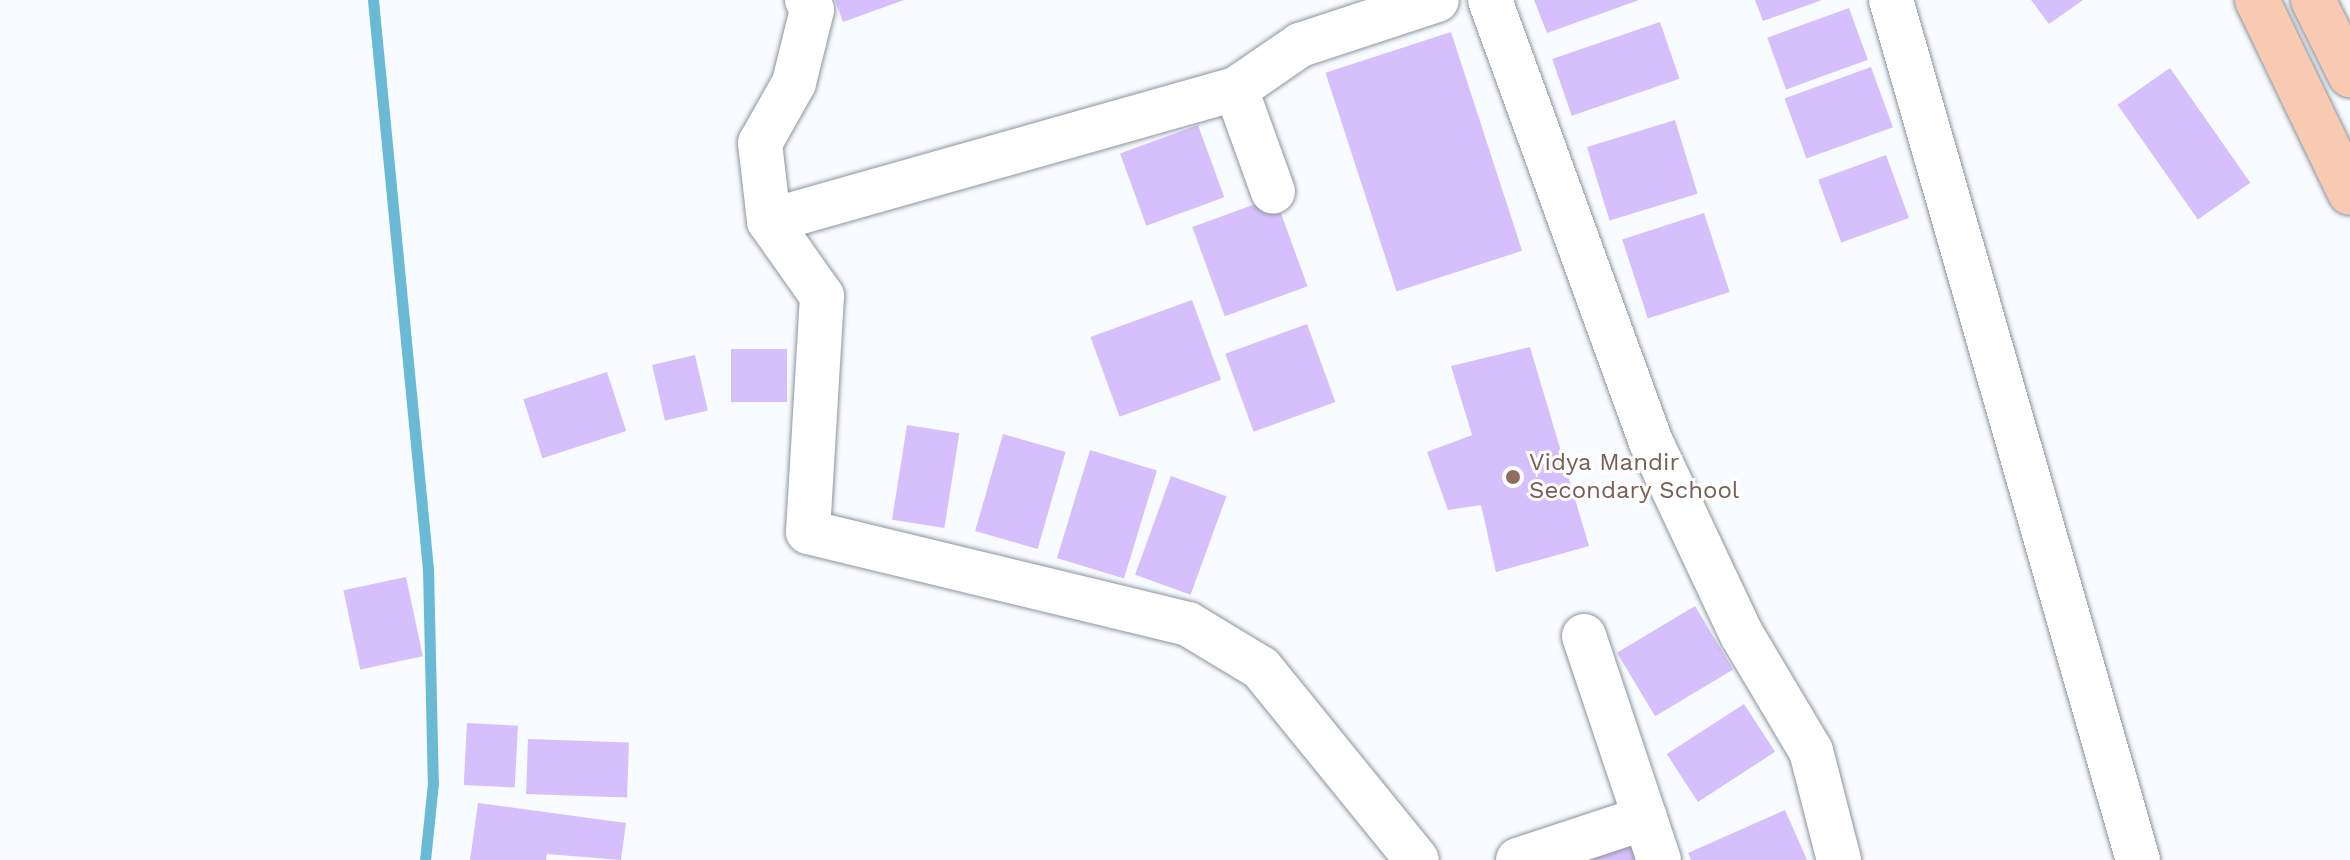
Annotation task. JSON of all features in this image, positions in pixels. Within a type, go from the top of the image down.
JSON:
[{"type":"highway","points":[[2313,0],[2350,75]]},
{"type":"highway","points":[[2266,3],[2350,193]]},
{"type":"street","points":[[807,0],[812,10],[794,83],[760,143],[769,221],[822,296],[808,532],[1188,624],[1261,668],[1417,860]]},
{"type":"street","points":[[769,221],[1236,89],[1300,45],[1437,0]]},
{"type":"street","points":[[1490,0],[1651,442],[1742,635],[1811,751],[1839,860]]},
{"type":"street","points":[[1891,0],[2138,860]]},
{"type":"street","points":[[1236,89],[1273,192]]},
{"type":"street","points":[[1584,636],[1659,860]]},
{"type":"street","points":[[1518,860],[1645,818]]},
{"type":"building","points":[[835,0],[904,0],[843,22]]},
{"type":"building","points":[[1534,0],[1639,0],[1547,33]]},
{"type":"building","points":[[1755,0],[1822,0],[1763,21]]},
{"type":"building","points":[[2031,0],[2083,0],[2049,24]]},
{"type":"building","points":[[1849,8],[1868,60],[1786,89],[1767,38]]},
{"type":"building","points":[[1660,22],[1680,79],[1572,116],[1552,59]]},
{"type":"building","points":[[1451,32],[1522,251],[1397,292],[1325,73]]},
{"type":"building","points":[[1871,67],[1893,127],[1806,159],[1785,98]]},
{"type":"building","points":[[2170,68],[2250,183],[2198,219],[2118,105]]},
{"type":"building","points":[[1675,120],[1698,194],[1610,221],[1587,147]]},
{"type":"building","points":[[1198,125],[1224,197],[1146,226],[1120,153]]},
{"type":"building","points":[[1886,155],[1909,218],[1841,243],[1818,180]]},
{"type":"building","points":[[1275,197],[1307,286],[1225,316],[1192,227]]},
{"type":"building","points":[[1704,213],[1730,292],[1648,319],[1622,240]]},
{"type":"building","points":[[1192,300],[1221,380],[1120,417],[1091,337]]},
{"type":"building","points":[[1307,324],[1335,402],[1254,432],[1225,354]]},
{"type":"building","points":[[1530,347],[1589,546],[1496,572],[1481,505],[1448,510],[1427,452],[1472,435],[1451,366]]},
{"type":"building","points":[[731,349],[787,349],[787,402],[731,402]]},
{"type":"building","points":[[695,355],[708,411],[665,420],[652,365]]},
{"type":"building","points":[[607,372],[626,431],[542,458],[523,399]]},
{"type":"building","points":[[907,425],[959,433],[944,528],[892,520]]},
{"type":"building","points":[[1003,434],[1065,452],[1038,549],[975,531]]},
{"type":"building","points":[[1090,450],[1157,470],[1124,579],[1057,558]]},
{"type":"building","points":[[1171,476],[1226,496],[1191,595],[1135,575]]},
{"type":"building","points":[[406,577],[423,656],[360,670],[343,590]]},
{"type":"building","points":[[1695,606],[1733,669],[1655,716],[1617,653]]},
{"type":"building","points":[[1744,704],[1775,752],[1698,802],[1667,754]]},
{"type":"building","points":[[467,723],[518,726],[515,788],[464,785]]},
{"type":"building","points":[[528,739],[629,743],[627,797],[526,794]]},
{"type":"building","points":[[478,803],[626,823],[621,860],[547,854],[546,860],[470,860]]},
{"type":"building","points":[[1785,810],[1807,860],[1691,860],[1688,853]]},
{"type":"building","points":[[1634,840],[1640,860],[1573,860]]},
{"type":"waterway","points":[[373,0],[428,569],[433,783],[425,860]]},
{"type":"place","name":"Vidya Mandir Secondary School","points":[[1513,477]]}]
